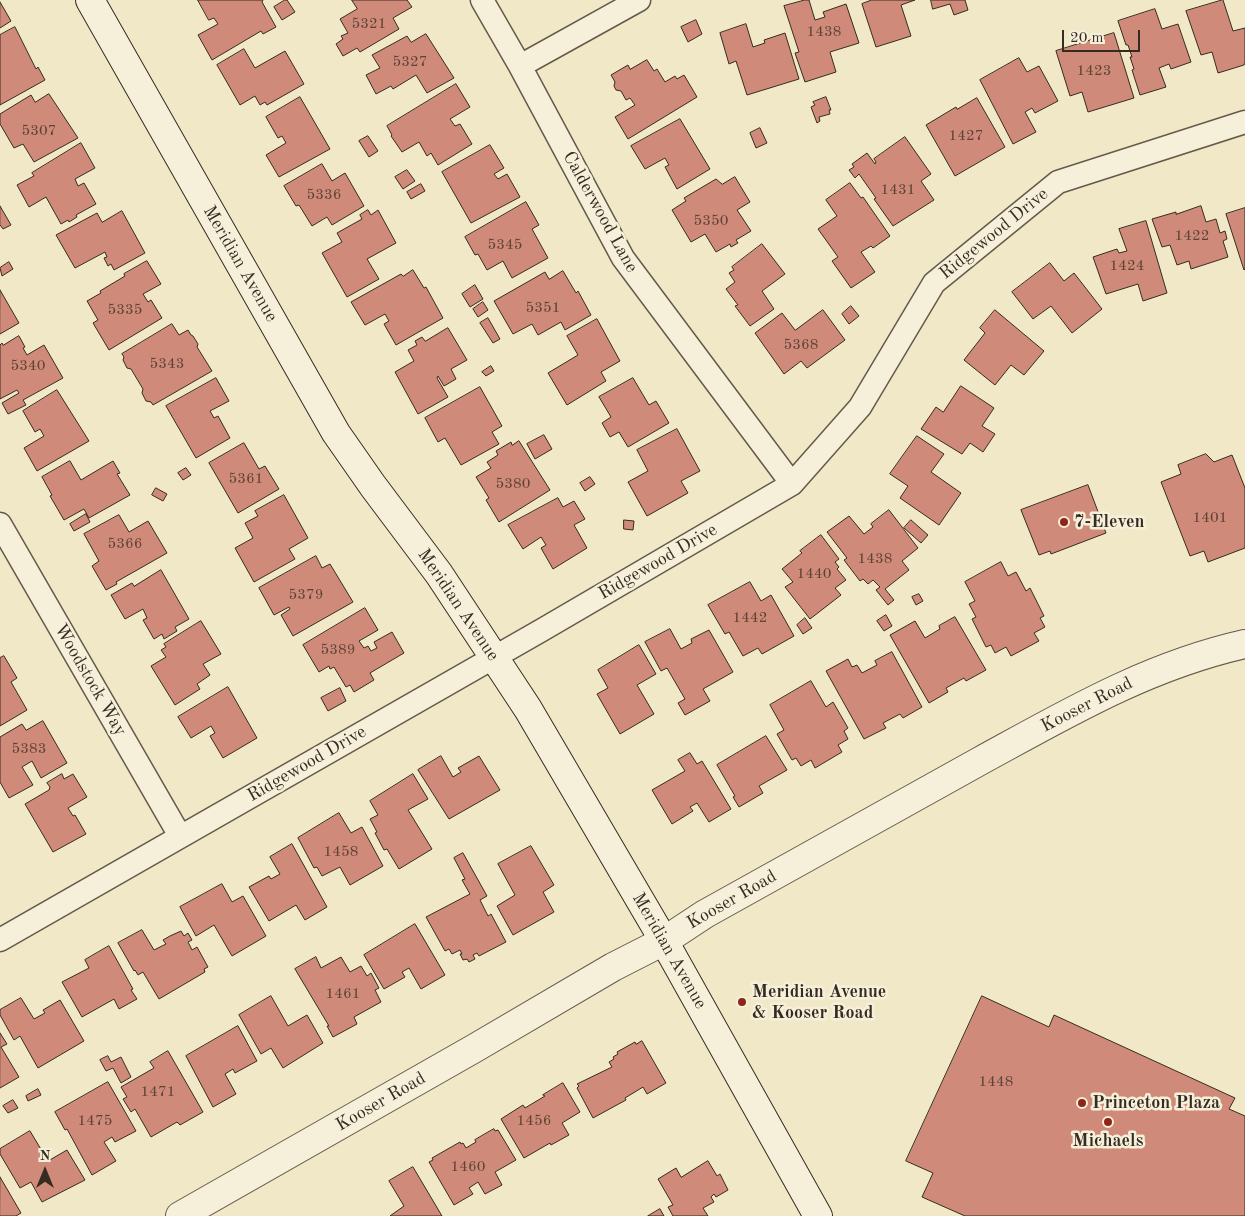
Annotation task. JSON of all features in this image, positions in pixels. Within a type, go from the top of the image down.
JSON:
[{"type":"main road","name":"Meridian Avenue","points":[[90,0],[336,433],[439,574],[528,709],[664,941],[818,1216]]},
{"type":"main road","name":"Kooser Road","points":[[180,1216],[613,967],[664,941],[714,910],[1098,696],[1175,664],[1209,652],[1245,644]]},
{"type":"street","name":"Calderwood Lane","points":[[482,0],[520,66],[623,258],[792,484]]},
{"type":"street","points":[[520,66],[639,0]]},
{"type":"street","name":"Ridgewood Drive","points":[[0,940],[494,658],[792,484],[860,407],[934,283],[1058,182],[1245,122]]},
{"type":"street","name":"Woodstock Way","points":[[0,524],[180,836]]},
{"type":"building","points":[[198,0],[263,0],[262,2],[276,27],[263,34],[261,31],[212,60],[198,35],[218,24],[214,18],[209,20]]},
{"type":"building","points":[[287,0],[295,12],[282,20],[274,7]]},
{"type":"building","points":[[352,0],[407,0],[412,7],[393,18],[399,29],[360,52],[357,48],[343,56],[336,44],[343,39],[341,36],[348,33],[340,19],[357,9]]},
{"type":"building","points":[[809,0],[815,20],[825,17],[823,12],[846,4],[859,43],[830,52],[836,72],[805,82],[795,53],[799,52],[784,6]]},
{"type":"building","points":[[872,0],[915,0],[901,5],[911,36],[876,47],[862,4]]},
{"type":"building","points":[[931,0],[965,0],[968,10],[954,15],[950,4],[933,9]]},
{"type":"building","points":[[1223,0],[1233,31],[1245,28],[1245,63],[1244,65],[1218,73],[1212,52],[1201,55],[1186,11]]},
{"type":"building","points":[[0,2],[11,21],[0,28]]},
{"type":"building","points":[[1155,9],[1162,29],[1178,24],[1191,62],[1171,69],[1169,64],[1159,68],[1166,87],[1140,95],[1132,70],[1134,69],[1130,57],[1132,57],[1118,21]]},
{"type":"building","points":[[696,20],[702,34],[688,42],[681,27]]},
{"type":"building","points":[[746,24],[753,47],[765,43],[764,40],[785,33],[799,79],[747,95],[736,61],[729,64],[720,33]]},
{"type":"building","points":[[15,27],[36,69],[38,67],[45,80],[0,105],[0,35]]},
{"type":"building","points":[[1114,33],[1134,98],[1088,112],[1082,92],[1070,96],[1056,51]]},
{"type":"building","points":[[426,34],[454,78],[427,93],[416,75],[393,89],[391,86],[376,94],[366,75],[380,68],[372,55],[407,36],[411,42]]},
{"type":"building","points":[[244,49],[255,68],[285,51],[304,84],[267,105],[265,102],[260,105],[255,96],[240,105],[217,65]]},
{"type":"building","points":[[1019,58],[1027,72],[1039,66],[1058,101],[1035,113],[1032,108],[1025,112],[1036,132],[1013,144],[980,80]]},
{"type":"building","points":[[647,60],[654,71],[657,69],[665,82],[675,76],[677,79],[684,75],[697,97],[628,139],[615,117],[635,105],[630,98],[626,100],[621,91],[616,90],[615,82],[611,75],[628,65],[630,69]]},
{"type":"building","points":[[456,84],[470,107],[450,119],[455,126],[460,124],[472,144],[438,165],[431,153],[427,156],[419,142],[402,152],[391,136],[387,126]]},
{"type":"building","points":[[49,94],[78,138],[34,162],[23,144],[14,148],[0,124],[0,114],[31,95],[35,102]]},
{"type":"building","points":[[300,97],[330,149],[279,177],[266,155],[286,143],[282,136],[278,138],[266,117]]},
{"type":"building","points":[[826,97],[831,110],[829,110],[830,114],[819,117],[820,121],[817,123],[811,107],[815,105],[813,102]]},
{"type":"building","points":[[977,98],[1005,147],[955,176],[926,125],[956,107],[957,109]]},
{"type":"building","points":[[680,119],[710,169],[677,189],[665,167],[669,165],[665,158],[645,169],[631,146]]},
{"type":"building","points":[[760,128],[767,143],[756,148],[750,133]]},
{"type":"building","points":[[368,136],[378,151],[369,157],[359,141]]},
{"type":"building","points":[[905,137],[931,174],[921,181],[934,200],[893,226],[859,174],[855,178],[849,170],[854,167],[852,164],[867,153],[875,164],[874,159]]},
{"type":"building","points":[[81,143],[95,168],[75,179],[78,186],[84,183],[96,204],[76,215],[77,217],[69,222],[68,220],[61,224],[46,197],[29,207],[17,185],[34,176],[32,173]]},
{"type":"building","points":[[490,145],[504,168],[494,174],[498,179],[507,174],[520,197],[471,223],[442,172]]},
{"type":"building","points":[[322,164],[332,181],[345,173],[364,206],[332,225],[327,217],[312,226],[299,205],[296,206],[284,186]]},
{"type":"building","points":[[407,170],[415,181],[403,189],[395,177]]},
{"type":"building","points":[[735,177],[750,202],[737,210],[751,231],[736,240],[738,243],[731,247],[730,244],[716,252],[705,234],[691,242],[672,210],[686,201],[684,198],[716,179],[722,184]]},
{"type":"building","points":[[850,183],[861,198],[863,197],[890,236],[873,248],[871,246],[861,252],[875,272],[851,288],[832,261],[838,257],[818,229],[837,216],[826,200]]},
{"type":"building","points":[[421,184],[425,191],[411,199],[407,192]]},
{"type":"building","points":[[526,202],[539,225],[532,229],[548,258],[512,278],[503,261],[487,270],[478,254],[475,255],[465,237]]},
{"type":"building","points":[[0,206],[11,225],[3,229],[0,225]]},
{"type":"building","points":[[1201,206],[1206,222],[1216,219],[1220,233],[1225,231],[1227,239],[1223,241],[1228,257],[1191,269],[1189,261],[1177,265],[1170,245],[1162,247],[1152,219]]},
{"type":"building","points":[[1245,208],[1245,269],[1244,270],[1226,214]]},
{"type":"building","points":[[368,210],[371,215],[378,210],[396,243],[367,259],[379,279],[347,297],[322,253],[342,242],[337,233],[362,219],[360,215]]},
{"type":"building","points":[[122,211],[145,253],[114,270],[111,264],[108,266],[104,258],[107,257],[105,252],[75,268],[56,235],[97,213],[102,222]]},
{"type":"building","points":[[1146,221],[1167,293],[1143,301],[1138,284],[1106,294],[1093,257],[1117,249],[1119,253],[1127,251],[1119,229]]},
{"type":"building","points":[[762,244],[785,274],[762,291],[774,309],[750,326],[735,306],[738,305],[726,289],[735,282],[729,273],[734,270],[732,267]]},
{"type":"building","points":[[147,261],[161,284],[143,294],[148,302],[151,300],[162,318],[109,350],[93,323],[98,320],[87,301],[125,276],[124,274]]},
{"type":"building","points":[[9,262],[13,269],[2,276],[0,268]]},
{"type":"building","points":[[1050,263],[1064,281],[1074,273],[1102,309],[1072,333],[1051,306],[1033,319],[1012,292]]},
{"type":"building","points":[[413,270],[424,288],[426,287],[443,318],[396,345],[384,324],[389,321],[385,314],[365,325],[351,302],[401,274],[403,276]]},
{"type":"building","points":[[563,271],[576,293],[578,291],[591,315],[565,330],[561,322],[538,335],[532,324],[513,334],[494,301],[545,272],[549,279]]},
{"type":"building","points":[[475,285],[483,299],[470,307],[462,294]]},
{"type":"building","points":[[0,290],[19,323],[0,334]]},
{"type":"building","points":[[483,302],[488,310],[478,317],[473,309]]},
{"type":"building","points":[[851,306],[859,316],[849,324],[842,314]]},
{"type":"building","points":[[823,310],[845,340],[807,368],[801,361],[784,374],[755,333],[782,313],[795,330]]},
{"type":"building","points":[[995,310],[1044,351],[1024,375],[1011,365],[995,385],[964,360],[985,333],[980,328]]},
{"type":"building","points":[[488,318],[500,339],[493,343],[480,323]]},
{"type":"building","points":[[597,319],[620,361],[601,372],[606,381],[567,405],[548,373],[578,355],[567,336]]},
{"type":"building","points":[[172,324],[179,335],[188,330],[198,344],[197,347],[212,371],[153,405],[151,402],[146,401],[142,393],[143,389],[131,369],[127,368],[122,354]]},
{"type":"building","points":[[448,328],[467,360],[451,369],[456,379],[444,386],[438,376],[437,378],[448,397],[418,414],[395,372],[414,361],[408,350],[417,345],[415,341],[422,337],[425,341]]},
{"type":"building","points":[[19,336],[27,355],[44,345],[63,378],[23,400],[26,405],[8,414],[2,403],[19,393],[17,390],[0,399],[0,345]]},
{"type":"building","points":[[491,366],[494,371],[486,376],[482,372]]},
{"type":"building","points":[[216,378],[229,401],[210,411],[214,418],[218,416],[230,438],[196,458],[166,406]]},
{"type":"building","points":[[633,378],[649,405],[656,401],[669,423],[628,447],[619,432],[610,437],[602,423],[611,417],[599,397]]},
{"type":"building","points":[[961,386],[994,408],[982,426],[995,434],[983,452],[970,443],[962,454],[921,429],[936,407],[943,412]]},
{"type":"building","points":[[480,387],[502,426],[492,432],[499,444],[461,465],[445,438],[438,442],[425,418]]},
{"type":"building","points":[[57,390],[89,441],[37,471],[24,448],[44,436],[40,429],[35,432],[23,411]]},
{"type":"building","points":[[677,429],[700,471],[681,481],[688,493],[647,516],[628,482],[648,471],[637,450]]},
{"type":"building","points":[[544,435],[552,449],[535,459],[527,444]]},
{"type":"building","points":[[917,436],[944,454],[931,472],[961,493],[939,525],[900,498],[908,486],[890,474]]},
{"type":"building","points":[[519,441],[550,490],[499,522],[486,500],[489,498],[476,477],[491,468],[487,462],[498,455],[496,451],[511,442],[512,445]]},
{"type":"building","points":[[244,443],[259,469],[265,466],[279,489],[238,513],[209,463]]},
{"type":"building","points":[[1206,454],[1214,462],[1232,455],[1245,488],[1245,548],[1208,562],[1204,551],[1190,556],[1161,482],[1181,474],[1178,465]]},
{"type":"building","points":[[70,461],[81,480],[113,461],[120,473],[117,474],[130,495],[89,518],[84,509],[64,520],[50,496],[52,495],[42,477]]},
{"type":"building","points":[[186,468],[191,475],[183,480],[178,473]]},
{"type":"building","points":[[590,477],[595,484],[585,491],[580,483]]},
{"type":"building","name":"7-Eleven","points":[[1088,485],[1106,533],[1051,554],[1050,551],[1039,555],[1021,510]]},
{"type":"building","points":[[156,488],[167,494],[163,501],[152,495]]},
{"type":"building","points":[[284,495],[308,538],[289,549],[295,559],[254,582],[235,548],[253,538],[245,523],[258,516],[255,511]]},
{"type":"building","points":[[558,498],[563,507],[574,501],[585,519],[574,525],[587,548],[553,569],[541,548],[546,545],[541,537],[523,549],[508,525]]},
{"type":"building","points":[[889,510],[918,548],[902,561],[909,570],[885,589],[894,600],[888,605],[876,590],[880,587],[873,580],[868,584],[863,579],[860,581],[844,560],[847,558],[827,532],[849,516],[864,534],[873,527],[871,524]]},
{"type":"building","points":[[86,514],[90,522],[74,531],[70,524]]},
{"type":"building","points":[[119,515],[129,532],[148,521],[167,553],[116,582],[117,584],[106,590],[92,566],[99,561],[84,534]]},
{"type":"building","points":[[624,520],[634,521],[633,530],[624,529]]},
{"type":"building","points":[[911,520],[928,535],[921,543],[904,528]]},
{"type":"building","points":[[821,535],[839,559],[835,562],[839,567],[837,569],[846,580],[835,588],[841,595],[810,619],[785,587],[793,582],[782,569],[802,553],[800,551]]},
{"type":"building","points":[[316,556],[322,568],[330,564],[353,602],[293,636],[281,615],[290,609],[289,607],[274,615],[259,588]]},
{"type":"building","points":[[1001,562],[1008,576],[1016,572],[1026,591],[1030,588],[1044,616],[1040,618],[1045,627],[1034,633],[1039,641],[1011,656],[1006,647],[995,653],[991,645],[986,647],[972,619],[976,617],[969,604],[975,601],[965,582]]},
{"type":"building","points":[[161,570],[189,619],[175,627],[177,631],[164,639],[162,634],[154,639],[143,620],[147,618],[143,609],[125,619],[111,595],[132,583],[134,586]]},
{"type":"building","points":[[750,582],[761,601],[771,595],[794,636],[762,654],[758,648],[743,656],[729,632],[725,634],[708,605]]},
{"type":"building","points":[[919,594],[923,601],[916,605],[912,597]]},
{"type":"building","points":[[365,608],[378,630],[359,641],[364,648],[368,646],[371,651],[377,648],[374,642],[392,632],[404,653],[370,673],[374,680],[354,692],[350,685],[346,687],[334,667],[330,669],[329,666],[319,672],[303,645]]},
{"type":"building","points":[[886,615],[892,626],[884,631],[877,621]]},
{"type":"building","points":[[955,617],[986,670],[966,681],[964,678],[946,688],[948,692],[929,703],[890,635],[915,621],[925,638],[940,629],[939,626]]},
{"type":"building","points":[[805,618],[812,628],[803,634],[797,625]]},
{"type":"building","points":[[201,621],[221,654],[203,664],[210,675],[197,684],[200,689],[175,705],[151,666],[166,657],[161,650],[166,647],[164,644]]},
{"type":"building","points":[[670,629],[681,649],[692,643],[691,639],[709,630],[733,672],[703,689],[710,701],[685,715],[678,703],[685,699],[667,668],[661,671],[645,642]]},
{"type":"building","points":[[639,645],[656,674],[637,685],[654,714],[620,734],[597,694],[608,688],[598,670]]},
{"type":"building","points":[[892,652],[922,707],[903,718],[900,714],[883,723],[886,728],[864,739],[826,671],[848,659],[852,667],[857,665],[862,673],[877,665],[875,661]]},
{"type":"building","points":[[4,656],[17,678],[11,682],[27,710],[0,726],[0,658]]},
{"type":"building","points":[[811,681],[826,707],[833,702],[848,728],[844,731],[848,739],[838,745],[842,752],[815,768],[811,760],[801,766],[796,758],[792,760],[777,734],[784,730],[770,705]]},
{"type":"building","points":[[228,687],[257,738],[223,758],[210,736],[215,733],[211,726],[191,738],[178,717]]},
{"type":"building","points":[[340,688],[346,701],[328,711],[321,698]]},
{"type":"building","points":[[43,721],[67,763],[41,778],[32,761],[22,767],[33,785],[9,798],[0,782],[0,737],[22,724],[26,730]]},
{"type":"building","points":[[766,736],[787,770],[759,786],[763,793],[739,807],[733,797],[735,796],[717,765]]},
{"type":"building","points":[[690,753],[697,764],[702,761],[731,809],[709,822],[697,803],[690,807],[693,811],[672,824],[652,790],[685,771],[678,760]]},
{"type":"building","points":[[441,756],[453,777],[461,772],[458,768],[479,756],[500,790],[449,819],[418,770]]},
{"type":"building","points":[[62,774],[64,779],[73,774],[87,797],[68,808],[73,816],[75,815],[86,834],[53,852],[25,804],[49,790],[50,787],[47,783]]},
{"type":"building","points":[[413,774],[428,799],[408,810],[432,849],[399,869],[387,849],[384,850],[375,833],[377,832],[370,819],[378,815],[370,801]]},
{"type":"building","points":[[339,813],[351,833],[362,827],[383,866],[350,885],[340,867],[322,876],[317,867],[314,868],[298,838]]},
{"type":"building","points":[[292,844],[327,907],[305,920],[296,905],[269,921],[249,887],[269,876],[271,879],[280,874],[270,857]]},
{"type":"building","points":[[531,846],[554,885],[543,892],[554,912],[513,935],[497,906],[515,895],[498,864]]},
{"type":"building","points":[[463,853],[487,896],[480,900],[488,916],[491,914],[506,942],[479,956],[477,953],[473,955],[475,959],[469,962],[467,959],[463,960],[460,950],[452,954],[449,949],[445,951],[426,917],[470,894],[462,880],[465,879],[454,858]]},
{"type":"building","points":[[222,884],[232,902],[243,896],[266,936],[232,956],[214,925],[196,936],[180,907]]},
{"type":"building","points":[[415,924],[445,975],[421,989],[409,968],[402,972],[405,977],[384,989],[364,955]]},
{"type":"building","points":[[142,930],[154,950],[166,944],[163,940],[170,936],[181,931],[184,936],[188,933],[192,940],[188,942],[192,950],[197,947],[208,967],[204,969],[205,972],[159,999],[143,972],[138,975],[134,971],[118,943]]},
{"type":"building","points":[[109,946],[137,999],[119,1009],[114,999],[82,1017],[62,982],[89,968],[85,960]]},
{"type":"building","points":[[316,957],[321,968],[341,957],[350,972],[361,966],[367,976],[371,973],[379,988],[375,990],[381,1002],[354,1017],[357,1024],[333,1037],[327,1026],[329,1026],[295,969]]},
{"type":"building","points":[[271,996],[288,1026],[307,1015],[323,1043],[283,1068],[271,1048],[261,1054],[239,1015]]},
{"type":"building","name":"Princeton Plaza","points":[[982,996],[1049,1027],[1054,1015],[1235,1098],[1229,1109],[1245,1116],[1245,1216],[965,1216],[922,1197],[933,1173],[906,1161]]},
{"type":"building","points":[[21,998],[34,1019],[45,1013],[43,1010],[60,1000],[84,1041],[38,1068],[20,1036],[14,1040],[0,1015],[0,1010]]},
{"type":"building","points":[[238,1026],[257,1061],[235,1073],[233,1069],[225,1074],[236,1094],[213,1107],[186,1056]]},
{"type":"building","points":[[0,1033],[7,1044],[1,1047],[19,1077],[0,1088]]},
{"type":"building","points":[[642,1041],[666,1083],[647,1094],[643,1087],[625,1098],[626,1100],[593,1118],[577,1088],[579,1086],[577,1084],[612,1067],[609,1062],[618,1054],[617,1052],[635,1042],[636,1044]]},
{"type":"building","points":[[168,1051],[203,1112],[180,1125],[177,1122],[151,1137],[135,1109],[131,1112],[123,1099],[127,1097],[121,1087],[154,1068],[150,1062]]},
{"type":"building","points":[[108,1056],[111,1062],[121,1057],[131,1077],[121,1083],[113,1068],[106,1071],[100,1060]]},
{"type":"building","points":[[108,1082],[136,1131],[115,1142],[112,1137],[104,1142],[116,1161],[92,1175],[67,1129],[65,1130],[55,1112]]},
{"type":"building","points":[[563,1083],[580,1112],[562,1123],[569,1135],[551,1145],[550,1143],[524,1158],[501,1119],[523,1105],[525,1108]]},
{"type":"building","points":[[38,1089],[41,1095],[28,1101],[26,1096]]},
{"type":"building","points":[[13,1100],[18,1108],[8,1113],[3,1106]]},
{"type":"building","points":[[494,1129],[495,1131],[498,1130],[516,1160],[495,1172],[502,1185],[485,1194],[478,1182],[469,1188],[473,1194],[454,1205],[429,1162],[433,1160],[432,1158],[460,1142],[466,1148],[476,1142],[475,1140]]},
{"type":"building","points":[[30,1131],[48,1161],[67,1150],[85,1180],[42,1202],[31,1182],[20,1188],[0,1154],[0,1149]]},
{"type":"building","points":[[708,1161],[717,1176],[720,1174],[728,1190],[716,1197],[714,1194],[711,1197],[714,1202],[703,1208],[708,1216],[673,1216],[668,1207],[673,1205],[658,1179],[676,1168],[681,1177]]},
{"type":"building","points":[[413,1167],[442,1216],[390,1216],[404,1206],[389,1181]]},
{"type":"building","points":[[0,1177],[21,1213],[16,1216],[0,1216]]},
{"type":"building","points":[[660,1209],[664,1216],[648,1216]]},
{"type":"place","name":"7-Eleven","points":[[1064,522]]},
{"type":"place","name":"Meridian Avenue & Kooser Road","points":[[742,1002]]},
{"type":"place","name":"Princeton Plaza","points":[[1082,1103]]},
{"type":"place","name":"Michaels","points":[[1108,1122]]}]
